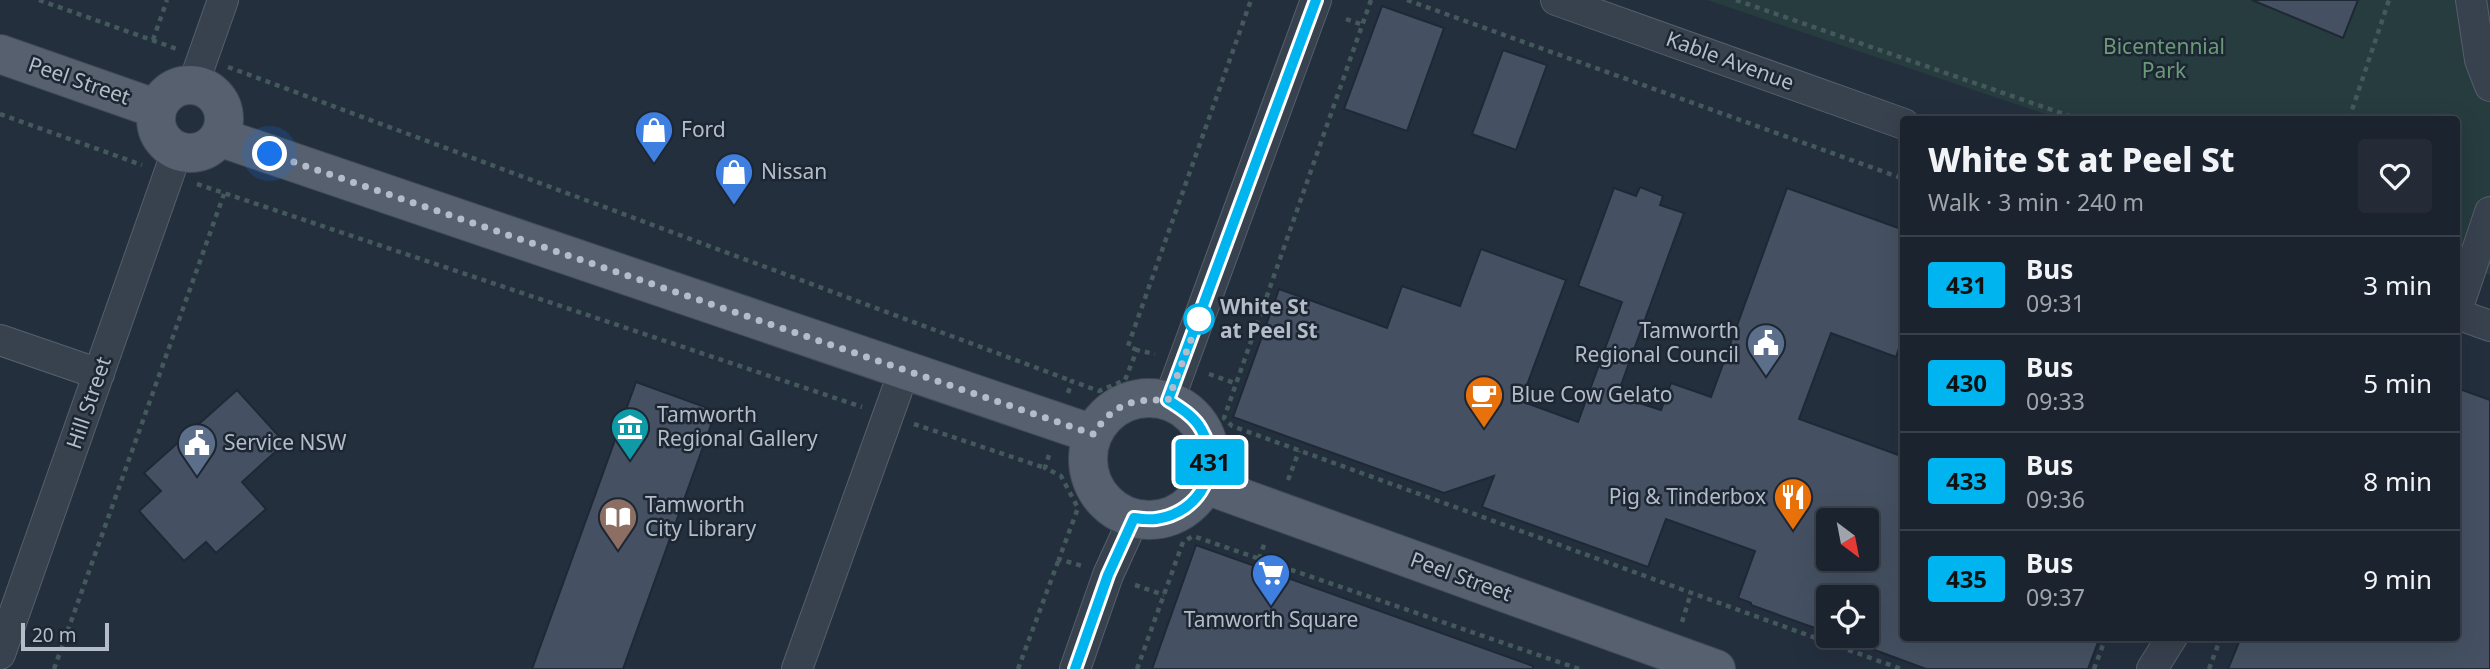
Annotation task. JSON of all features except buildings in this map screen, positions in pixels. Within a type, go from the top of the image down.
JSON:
[{"type":"main road","name":"Peel Street","points":[[0,54],[157,109]]},
{"type":"main road","points":[[198,72],[204,88],[214,94],[224,115],[219,136],[201,151],[189,153],[173,162],[157,129],[157,109],[161,100],[198,72]]},
{"type":"main road","points":[[219,136],[904,372],[1093,434]]},
{"type":"main road","points":[[1142,399],[1168,400],[1189,414],[1202,429],[1211,466],[1206,485],[1193,502],[1175,514],[1154,520],[1134,518],[1119,512],[1102,499],[1091,479],[1088,457],[1093,434],[1105,417],[1122,405],[1142,399]]},
{"type":"main road","name":"Peel Street","points":[[1206,485],[1716,669]]},
{"type":"street","points":[[198,72],[223,0]]},
{"type":"street","points":[[1168,400],[1316,0]]},
{"type":"street","name":"Kable Avenue","points":[[1556,0],[1900,123]]},
{"type":"street","points":[[2470,0],[2480,60],[2490,86]]},
{"type":"street","name":"Hill Street","points":[[0,654],[8,606],[99,374],[173,162]]},
{"type":"street","points":[[2460,303],[2490,212]]},
{"type":"street","points":[[2460,313],[2490,326]]},
{"type":"street","points":[[0,340],[99,374]]},
{"type":"street","points":[[797,669],[904,372]]},
{"type":"street","points":[[1075,669],[1108,575],[1134,518]]},
{"type":"street","points":[[2151,669],[2169,641]]},
{"type":"path","points":[[39,0],[153,40],[198,72],[1099,391],[1125,380],[1137,350]]},
{"type":"path","points":[[153,40],[167,0]]},
{"type":"path","points":[[1157,354],[1128,346],[1251,0]]},
{"type":"path","points":[[1371,0],[1224,418],[1231,426],[1901,669]]},
{"type":"path","points":[[1409,0],[1900,178]]},
{"type":"path","points":[[1737,0],[2069,116]]},
{"type":"path","points":[[2350,116],[2389,0]]},
{"type":"path","points":[[1346,19],[1363,25]]},
{"type":"path","points":[[0,114],[173,162],[223,194],[888,415],[1045,468],[1061,476],[1078,508],[1018,669]]},
{"type":"path","points":[[54,669],[223,194]]},
{"type":"path","points":[[1209,374],[1237,384]]},
{"type":"path","points":[[1065,400],[1072,381]]},
{"type":"path","points":[[1287,483],[1299,451]]},
{"type":"path","points":[[1045,468],[1048,458]]},
{"type":"path","points":[[1259,559],[1268,534]]},
{"type":"path","points":[[1137,669],[1183,542],[1193,536],[1579,669]]},
{"type":"path","points":[[1059,559],[1082,566]]},
{"type":"path","points":[[1128,583],[1164,595]]},
{"type":"path","points":[[1679,632],[1691,593]]},
{"type":"path","points":[[2094,669],[2104,641]]},
{"type":"path","points":[[2210,669],[2220,641]]},
{"type":"green space","name":"Bicentennial Park","points":[[1707,0],[2490,0],[2490,275],[2460,264],[2460,116],[2051,116]]},
{"type":"bus line","name":"431","points":[[1075,669],[1108,575],[1134,518],[1154,520],[1175,514],[1193,502],[1206,485],[1211,466],[1202,429],[1189,414],[1168,400],[1316,0]]},
{"type":"place","name":"Ford","points":[[654,164]]},
{"type":"place","name":"Nissan","points":[[734,206]]},
{"type":"place","name":"White St at Peel St","points":[[1199,319]]},
{"type":"place","name":"Tamworth Regional Council","points":[[1766,377]]},
{"type":"place","name":"Blue Cow Gelato","points":[[1484,429]]},
{"type":"place","name":"Tamworth Regional Gallery","points":[[630,461]]},
{"type":"place","name":"Service NSW","points":[[197,477]]},
{"type":"place","name":"Pig & Tinderbox","points":[[1793,531]]},
{"type":"place","name":"Tamworth City Library","points":[[618,551]]},
{"type":"place","name":"Tamworth Square","points":[[1271,607]]},
{"type":"route","points":[[270,154],[904,372],[1093,434],[1105,417],[1122,405],[1142,399],[1168,400],[1199,319]]}]
